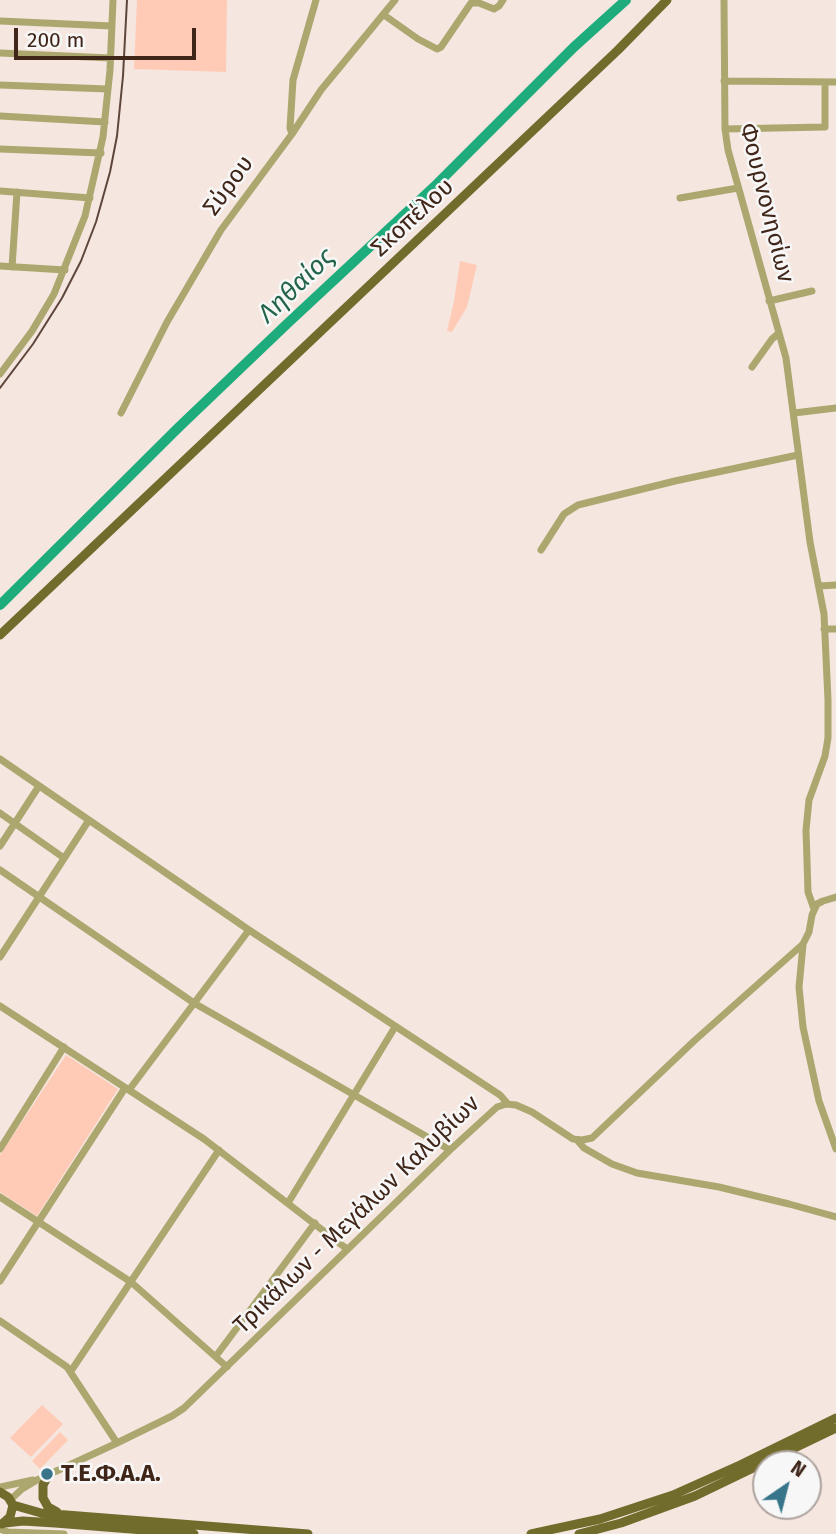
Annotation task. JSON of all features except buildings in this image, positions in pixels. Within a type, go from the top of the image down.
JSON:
[{"type":"main road","name":"Σκοπέλου","points":[[0,635],[618,50],[667,0]]},
{"type":"main road","points":[[531,1534],[600,1519],[673,1495],[836,1418]]},
{"type":"main road","points":[[579,1534],[631,1520],[695,1496],[836,1428]]},
{"type":"main road","points":[[48,1476],[43,1485],[43,1498],[48,1507],[61,1514]]},
{"type":"main road","points":[[0,1489],[12,1502],[33,1511],[308,1534]]},
{"type":"main road","points":[[2,1525],[10,1517],[12,1502]]},
{"type":"main road","points":[[2,1525],[23,1521],[194,1534]]},
{"type":"street","points":[[0,374],[37,324],[54,294],[90,198],[105,122],[113,0]]},
{"type":"street","points":[[292,134],[290,128],[293,80],[316,0]]},
{"type":"street","name":"Σύρου","points":[[121,413],[167,322],[216,238],[321,90],[395,0]]},
{"type":"street","points":[[384,15],[437,49],[443,45],[471,3],[494,9],[503,0]]},
{"type":"street","name":"Φουρνονησίων","points":[[724,0],[725,129],[728,150],[789,374],[810,542],[822,601],[828,738],[825,756],[809,800],[806,830],[808,892],[814,909]]},
{"type":"street","points":[[0,21],[112,26]]},
{"type":"street","points":[[0,53],[110,58]]},
{"type":"street","points":[[724,81],[836,82]]},
{"type":"street","points":[[725,129],[825,127],[825,82]]},
{"type":"street","points":[[0,85],[108,89]]},
{"type":"street","points":[[0,116],[105,122]]},
{"type":"street","points":[[0,149],[101,153]]},
{"type":"street","points":[[680,198],[738,188]]},
{"type":"street","points":[[0,191],[90,198]]},
{"type":"street","points":[[12,267],[17,192]]},
{"type":"street","points":[[0,266],[65,270]]},
{"type":"street","points":[[769,301],[812,291]]},
{"type":"street","points":[[752,367],[772,338],[779,333]]},
{"type":"street","points":[[794,412],[836,408]]},
{"type":"street","points":[[541,550],[564,514],[578,505],[798,455]]},
{"type":"street","points":[[819,586],[836,585]]},
{"type":"street","points":[[824,629],[836,629]]},
{"type":"street","points":[[827,679],[836,677]]},
{"type":"street","points":[[0,759],[249,930],[499,1095],[508,1104]]},
{"type":"street","points":[[0,846],[38,786]]},
{"type":"street","points":[[0,813],[64,858]]},
{"type":"street","points":[[0,957],[89,820]]},
{"type":"street","points":[[0,870],[194,1003],[450,1150]]},
{"type":"street","points":[[836,897],[820,902],[814,909],[809,932],[803,944],[799,986],[803,1027],[819,1101],[836,1149]]},
{"type":"street","points":[[0,1281],[127,1089],[249,930]]},
{"type":"street","points":[[577,1140],[587,1140],[598,1133],[694,1041],[803,944]]},
{"type":"street","points":[[0,1006],[219,1150],[347,1249]]},
{"type":"street","points":[[288,1203],[395,1027]]},
{"type":"street","points":[[0,1149],[64,1047]]},
{"type":"street","name":"Τρικάλων - Μεγάλων Καλυβίων","points":[[0,1489],[48,1476],[180,1411],[450,1150],[502,1105],[524,1108],[577,1140],[584,1148],[624,1169],[719,1187],[836,1217]]},
{"type":"street","points":[[71,1371],[219,1150]]},
{"type":"street","points":[[0,1197],[131,1282],[227,1367]]},
{"type":"street","points":[[216,1356],[315,1223]]},
{"type":"street","points":[[0,1321],[71,1371],[117,1443]]},
{"type":"street","name":"Τρικάλων - Μεγάλων Καλυβίων","points":[[12,1502],[22,1489],[37,1480]]},
{"type":"street","points":[[2,1525],[8,1532],[65,1534]]},
{"type":"shaded area","points":[[137,0],[227,0],[226,72],[134,69]]},
{"type":"shaded area","points":[[460,261],[477,265],[467,307],[452,332],[447,331]]},
{"type":"shaded area","points":[[66,1055],[118,1089],[37,1216],[0,1192],[0,1155]]},
{"type":"shaded area","points":[[42,1405],[63,1424],[31,1457],[10,1438]]},
{"type":"shaded area","points":[[60,1432],[68,1440],[40,1469],[32,1461]]},
{"type":"waterway","name":"Ληθαίος","points":[[0,605],[179,427],[434,187],[574,47],[626,0]]},
{"type":"railway","points":[[0,388],[33,344],[62,298],[81,261],[96,222],[117,136],[127,0]]},
{"type":"place","name":"Τ.Ε.Φ.Α.Α.","points":[[47,1474]]}]
